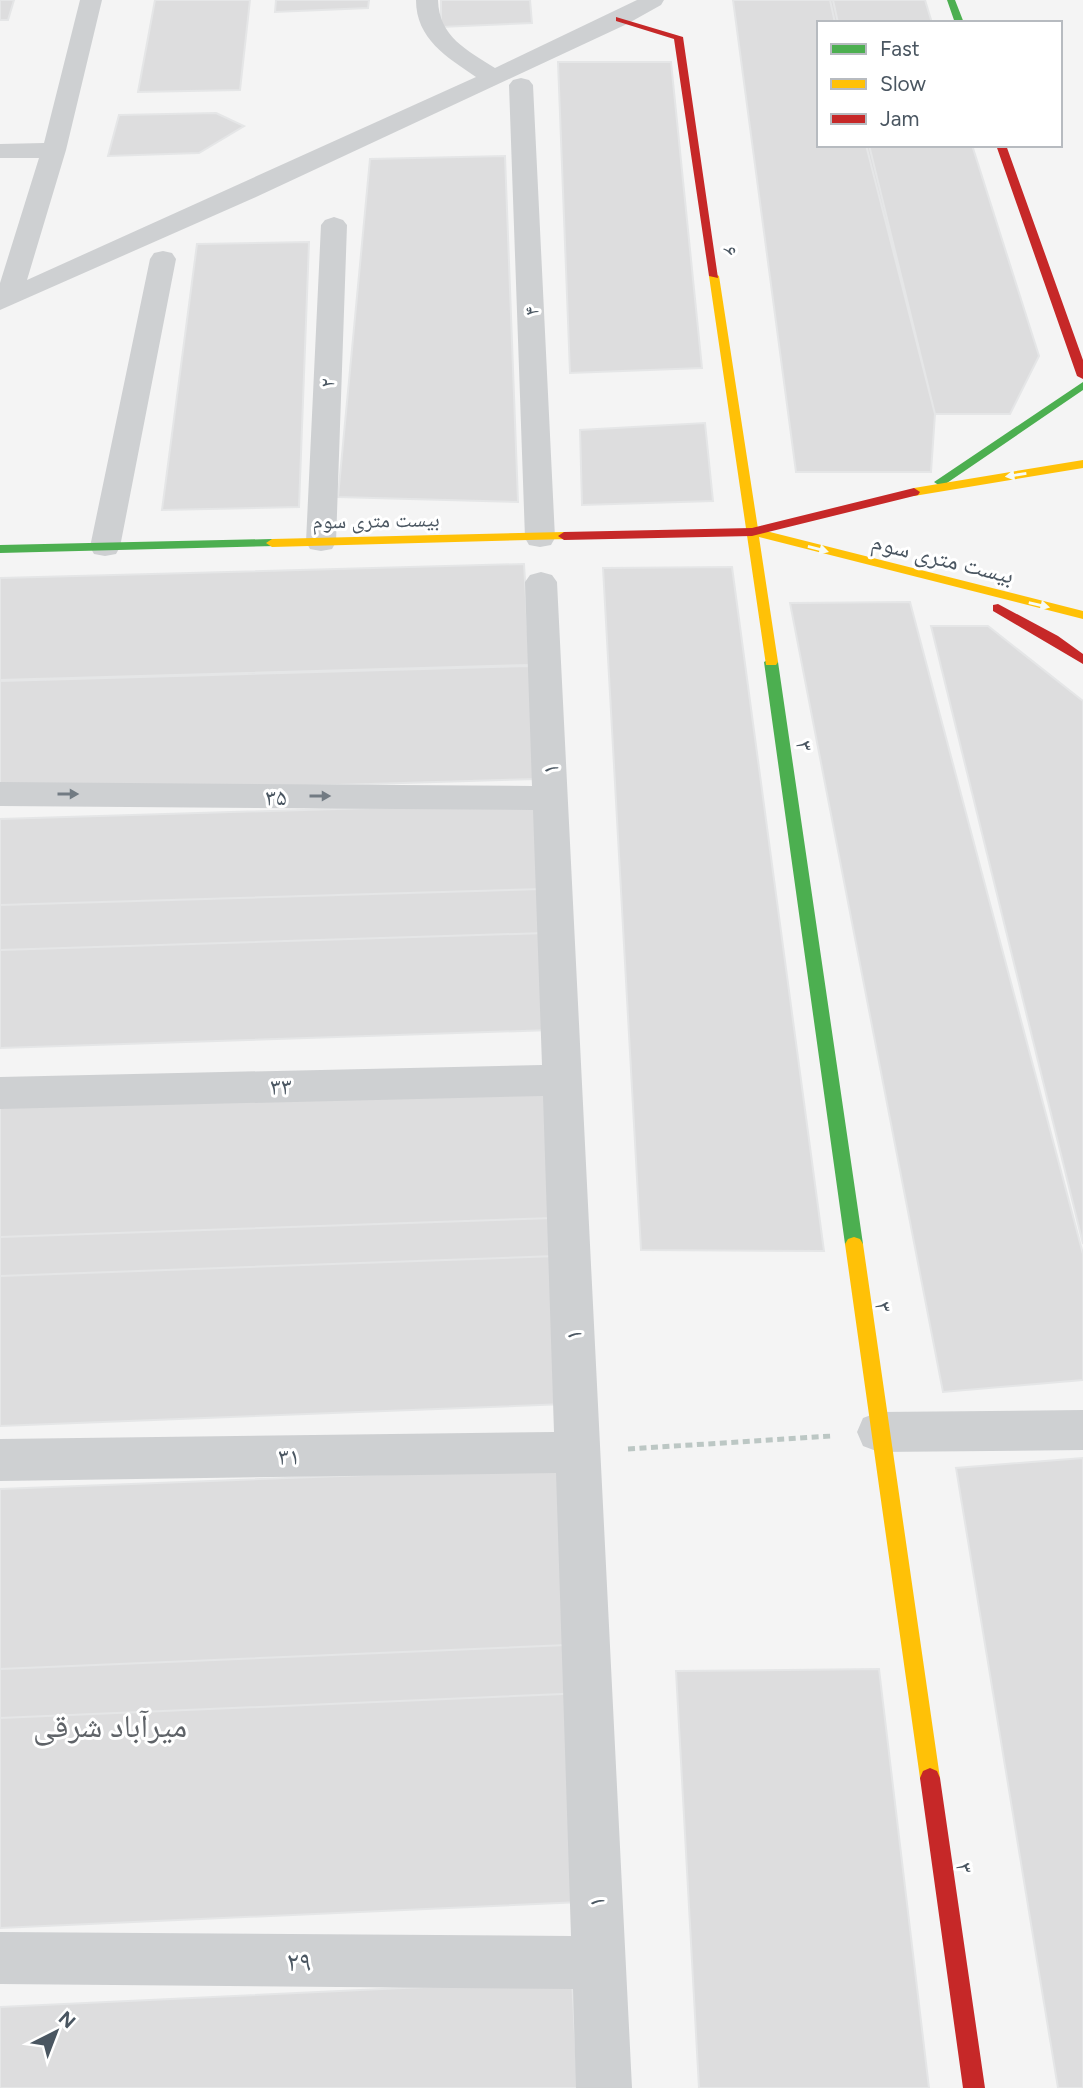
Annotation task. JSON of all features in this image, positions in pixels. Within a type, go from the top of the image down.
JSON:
[{"type":"street","points":[[5,300],[54,150],[91,0]]},
{"type":"street","points":[[427,0],[425,14],[434,35],[491,76]]},
{"type":"street","points":[[5,300],[247,192],[491,76],[619,19],[653,0]]},
{"type":"street","points":[[951,0],[959,21]]},
{"type":"street","name":"۶","points":[[619,19],[678,37],[752,532]]},
{"type":"street","name":"۴","points":[[521,85],[540,537]]},
{"type":"street","points":[[1002,147],[1083,376]]},
{"type":"street","points":[[0,151],[54,150]]},
{"type":"street","name":"۲","points":[[321,542],[334,225]]},
{"type":"street","points":[[105,547],[163,259]]},
{"type":"street","points":[[932,487],[1083,385]]},
{"type":"street","name":"بیست متری سوم","points":[[0,549],[752,532],[932,487],[1083,464]]},
{"type":"street","name":"بیست متری سوم","points":[[752,532],[1083,615]]},
{"type":"street","name":"۳","points":[[752,532],[974,2088]]},
{"type":"street","name":"۱","points":[[541,582],[604,2088]]},
{"type":"street","points":[[956,585],[1053,639],[1083,660]]},
{"type":"street","name":"۳۵","points":[[0,794],[551,797]]},
{"type":"street","name":"۳۳","points":[[0,1093],[562,1080]]},
{"type":"street","points":[[879,1432],[1083,1430]]},
{"type":"street","name":"۳۱","points":[[0,1460],[578,1452]]},
{"type":"street","name":"۲۹","points":[[0,1958],[599,1963]]},
{"type":"path","points":[[578,1452],[879,1432]]},
{"type":"building","points":[[0,0],[14,0],[8,20],[0,20]]},
{"type":"building","points":[[155,0],[250,0],[240,90],[138,92]]},
{"type":"building","points":[[276,0],[369,0],[368,8],[275,12]]},
{"type":"building","points":[[441,0],[530,0],[532,23],[441,27]]},
{"type":"building","points":[[733,0],[833,0],[838,21],[817,21],[817,147],[869,147],[935,414],[931,472],[796,472]]},
{"type":"building","points":[[830,0],[925,0],[931,21],[835,21]]},
{"type":"building","points":[[558,62],[671,62],[702,368],[570,373]]},
{"type":"building","points":[[216,113],[244,126],[199,153],[108,156],[119,115]]},
{"type":"building","points":[[867,147],[973,147],[1039,356],[1010,414],[935,414]]},
{"type":"building","points":[[505,156],[518,502],[338,497],[370,159]]},
{"type":"building","points":[[309,242],[299,507],[162,510],[197,244]]},
{"type":"building","points":[[705,423],[713,501],[582,505],[580,430]]},
{"type":"building","points":[[524,564],[530,666],[0,681],[0,578]]},
{"type":"building","points":[[732,567],[824,1251],[641,1250],[603,568]]},
{"type":"building","points":[[910,602],[1083,1254],[1083,1380],[943,1392],[790,603]]},
{"type":"building","points":[[931,626],[988,626],[1083,701],[1083,1244]]},
{"type":"building","points":[[530,665],[537,779],[0,795],[0,680]]},
{"type":"building","points":[[537,803],[545,933],[0,950],[0,819]]},
{"type":"building","points":[[542,889],[551,1030],[0,1048],[0,905]]},
{"type":"building","points":[[545,1089],[556,1256],[0,1276],[0,1107]]},
{"type":"building","points":[[553,1218],[565,1404],[0,1426],[0,1237]]},
{"type":"building","points":[[1083,1458],[1083,2088],[1058,2088],[956,1468]]},
{"type":"building","points":[[573,1467],[587,1693],[0,1718],[0,1489]]},
{"type":"building","points":[[567,1645],[581,1902],[0,1928],[0,1669]]},
{"type":"building","points":[[879,1669],[929,2088],[699,2088],[676,1671]]},
{"type":"building","points":[[572,1980],[578,2088],[0,2088],[0,2007]]},
{"type":"traffic: fast","points":[[951,0],[959,21]]},
{"type":"traffic: fast","points":[[940,482],[1083,385]]},
{"type":"traffic: fast","points":[[0,549],[272,543]]},
{"type":"traffic: fast","points":[[771,662],[854,1244]]},
{"type":"traffic: slow","points":[[714,276],[771,662]]},
{"type":"traffic: slow","points":[[914,492],[1083,464]]},
{"type":"traffic: slow","points":[[758,533],[1083,615]]},
{"type":"traffic: slow","points":[[272,543],[564,536]]},
{"type":"traffic: slow","points":[[854,1244],[930,1778]]},
{"type":"traffic: jam","points":[[619,19],[678,37],[714,276]]},
{"type":"traffic: jam","points":[[1002,147],[1083,376]]},
{"type":"traffic: jam","points":[[564,536],[752,532],[914,492]]},
{"type":"traffic: jam","points":[[998,608],[1053,639],[1083,660]]},
{"type":"traffic: jam","points":[[930,1778],[974,2088]]},
{"type":"district","name":"میرآباد شرقی","points":[[110,1726]]}]
